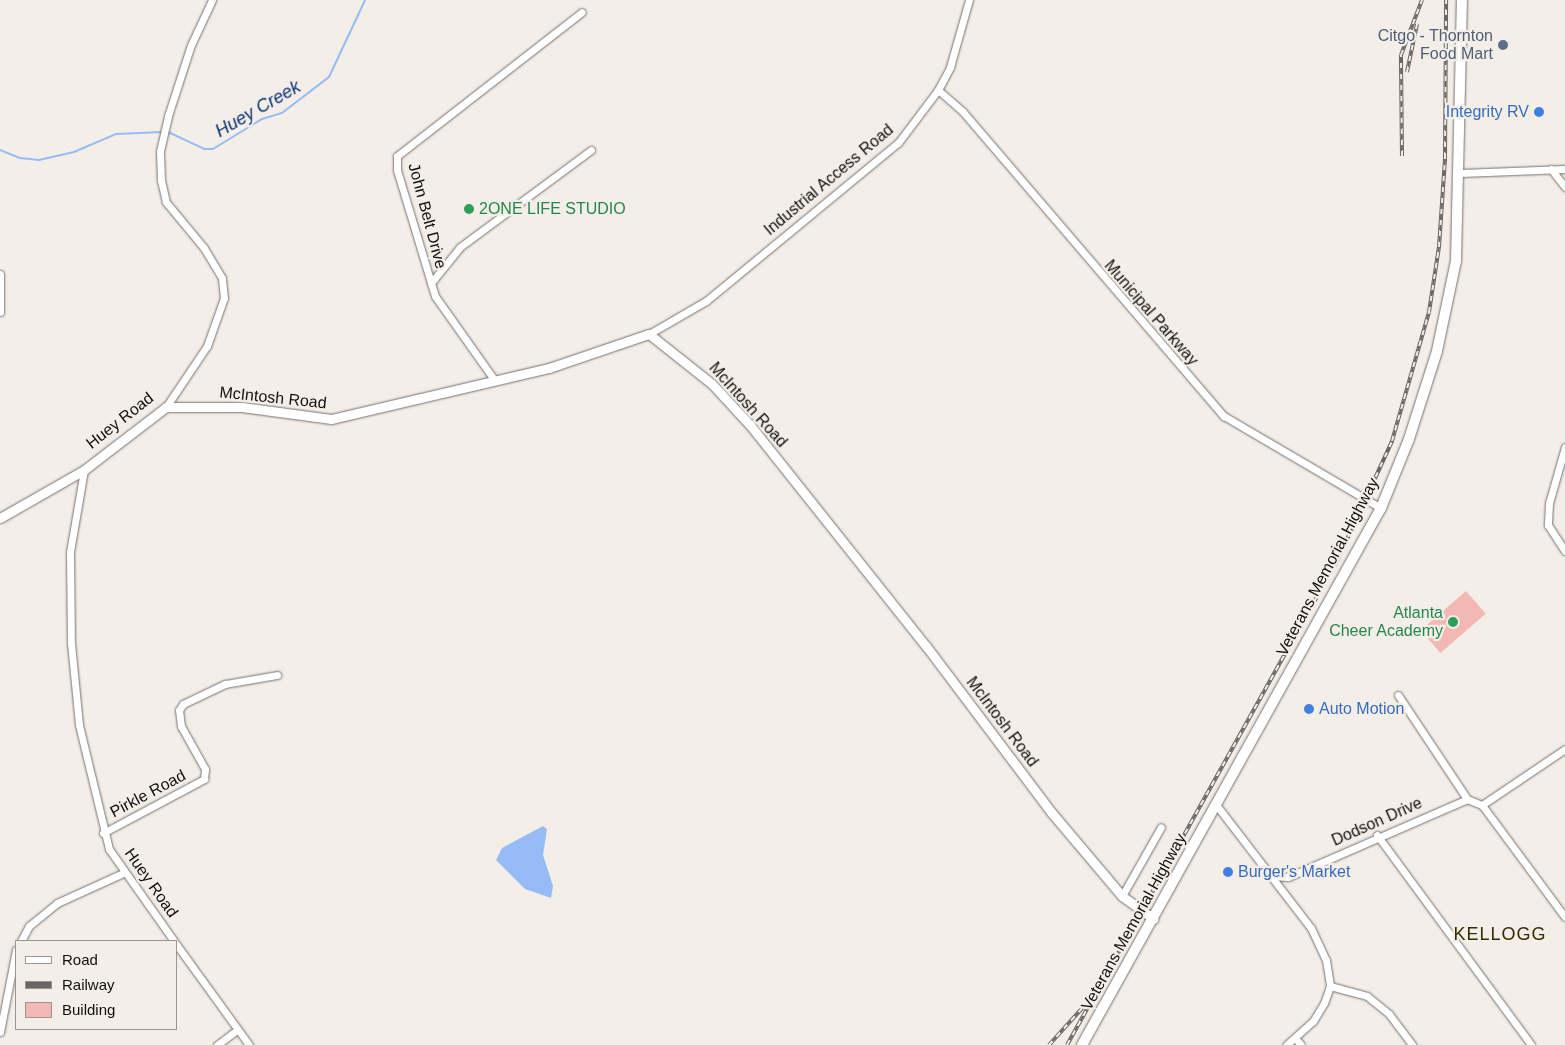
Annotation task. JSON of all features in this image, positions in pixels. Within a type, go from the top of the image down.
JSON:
[{"type":"main road","name":"Veterans Memorial Highway","points":[[1082,1045],[1217,806],[1381,508],[1410,439],[1437,351],[1456,262],[1461,173],[1462,0]]},
{"type":"street","name":"Huey Road","points":[[173,940],[123,873],[102,833],[79,726],[70,643],[70,552],[84,470],[166,407],[207,346],[224,298],[222,278],[204,248],[166,202],[161,180],[160,151],[168,116],[191,45],[212,0]]},
{"type":"street","name":"Industrial Access Road","points":[[649,334],[706,301],[898,143],[938,90],[960,40],[970,0]]},
{"type":"street","name":"John Belt Drive","points":[[493,378],[446,313],[431,283],[397,170],[397,156],[406,146],[582,12]]},
{"type":"street","name":"Municipal Parkway","points":[[938,90],[963,112],[1224,416],[1381,508]]},
{"type":"street","points":[[431,283],[460,247],[591,150]]},
{"type":"street","points":[[1551,169],[1565,187]]},
{"type":"street","points":[[1461,173],[1565,169]]},
{"type":"street","points":[[0,274],[0,312]]},
{"type":"street","name":"McIntosh Road","points":[[166,407],[242,407],[331,419],[493,378],[549,368],[649,334],[712,384],[750,425],[926,646],[1051,812],[1122,896],[1154,919]]},
{"type":"street","points":[[1565,447],[1549,504],[1548,525],[1565,551]]},
{"type":"street","points":[[0,518],[84,470]]},
{"type":"street","name":"Pirkle Road","points":[[102,833],[204,779],[205,769],[181,726],[179,710],[183,704],[225,684],[277,675]]},
{"type":"street","points":[[1398,695],[1467,798],[1482,805],[1565,918]]},
{"type":"street","points":[[1482,805],[1565,749]]},
{"type":"street","name":"Dodson Drive","points":[[1272,876],[1288,877],[1377,835],[1467,798]]},
{"type":"street","points":[[1217,806],[1272,876],[1320,943],[1330,986],[1313,1021],[1286,1045]]},
{"type":"street","points":[[1122,896],[1161,828]]},
{"type":"street","points":[[1377,835],[1531,1045]]},
{"type":"street","points":[[22,940],[29,926],[57,903],[123,873]]},
{"type":"street","name":"Huey Road","points":[[178,947],[249,1045]]},
{"type":"street","points":[[0,1032],[15,955]]},
{"type":"street","points":[[1330,986],[1367,996],[1389,1014],[1412,1045]]},
{"type":"street","points":[[217,1045],[237,1030]]},
{"type":"street","points":[[1295,1038],[1301,1045]]},
{"type":"water","points":[[543,826],[547,829],[543,855],[553,886],[551,898],[525,889],[496,860],[502,848]]},
{"type":"building","name":"Atlanta Cheer Academy","points":[[1466,591],[1486,614],[1440,653],[1421,630]]},
{"type":"waterway","name":"Huey Creek","points":[[168,132],[204,149],[213,149],[262,119],[282,113],[329,77],[365,0]]},
{"type":"waterway","name":"Huey Creek","points":[[0,150],[20,158],[39,160],[74,152],[116,134],[163,132]]},
{"type":"railway","points":[[1402,156],[1401,55],[1422,0]]},
{"type":"railway","points":[[1067,1045],[1339,557],[1392,441],[1429,312],[1439,247],[1445,158],[1446,0]]},
{"type":"railway","points":[[1407,72],[1417,24]]},
{"type":"railway","points":[[1049,1045],[1085,1005]]},
{"type":"place","name":"Citgo - Thornton Food Mart","points":[[1503,45]]},
{"type":"place","name":"Integrity RV","points":[[1539,112]]},
{"type":"place","name":"2ONE LIFE STUDIO","points":[[469,209]]},
{"type":"place","name":"Atlanta Cheer Academy","points":[[1453,622]]},
{"type":"place","name":"Auto Motion","points":[[1309,709]]},
{"type":"place","name":"Burger's Market","points":[[1228,872]]},
{"type":"district","name":"KELLOGG","points":[[1500,934]]}]
